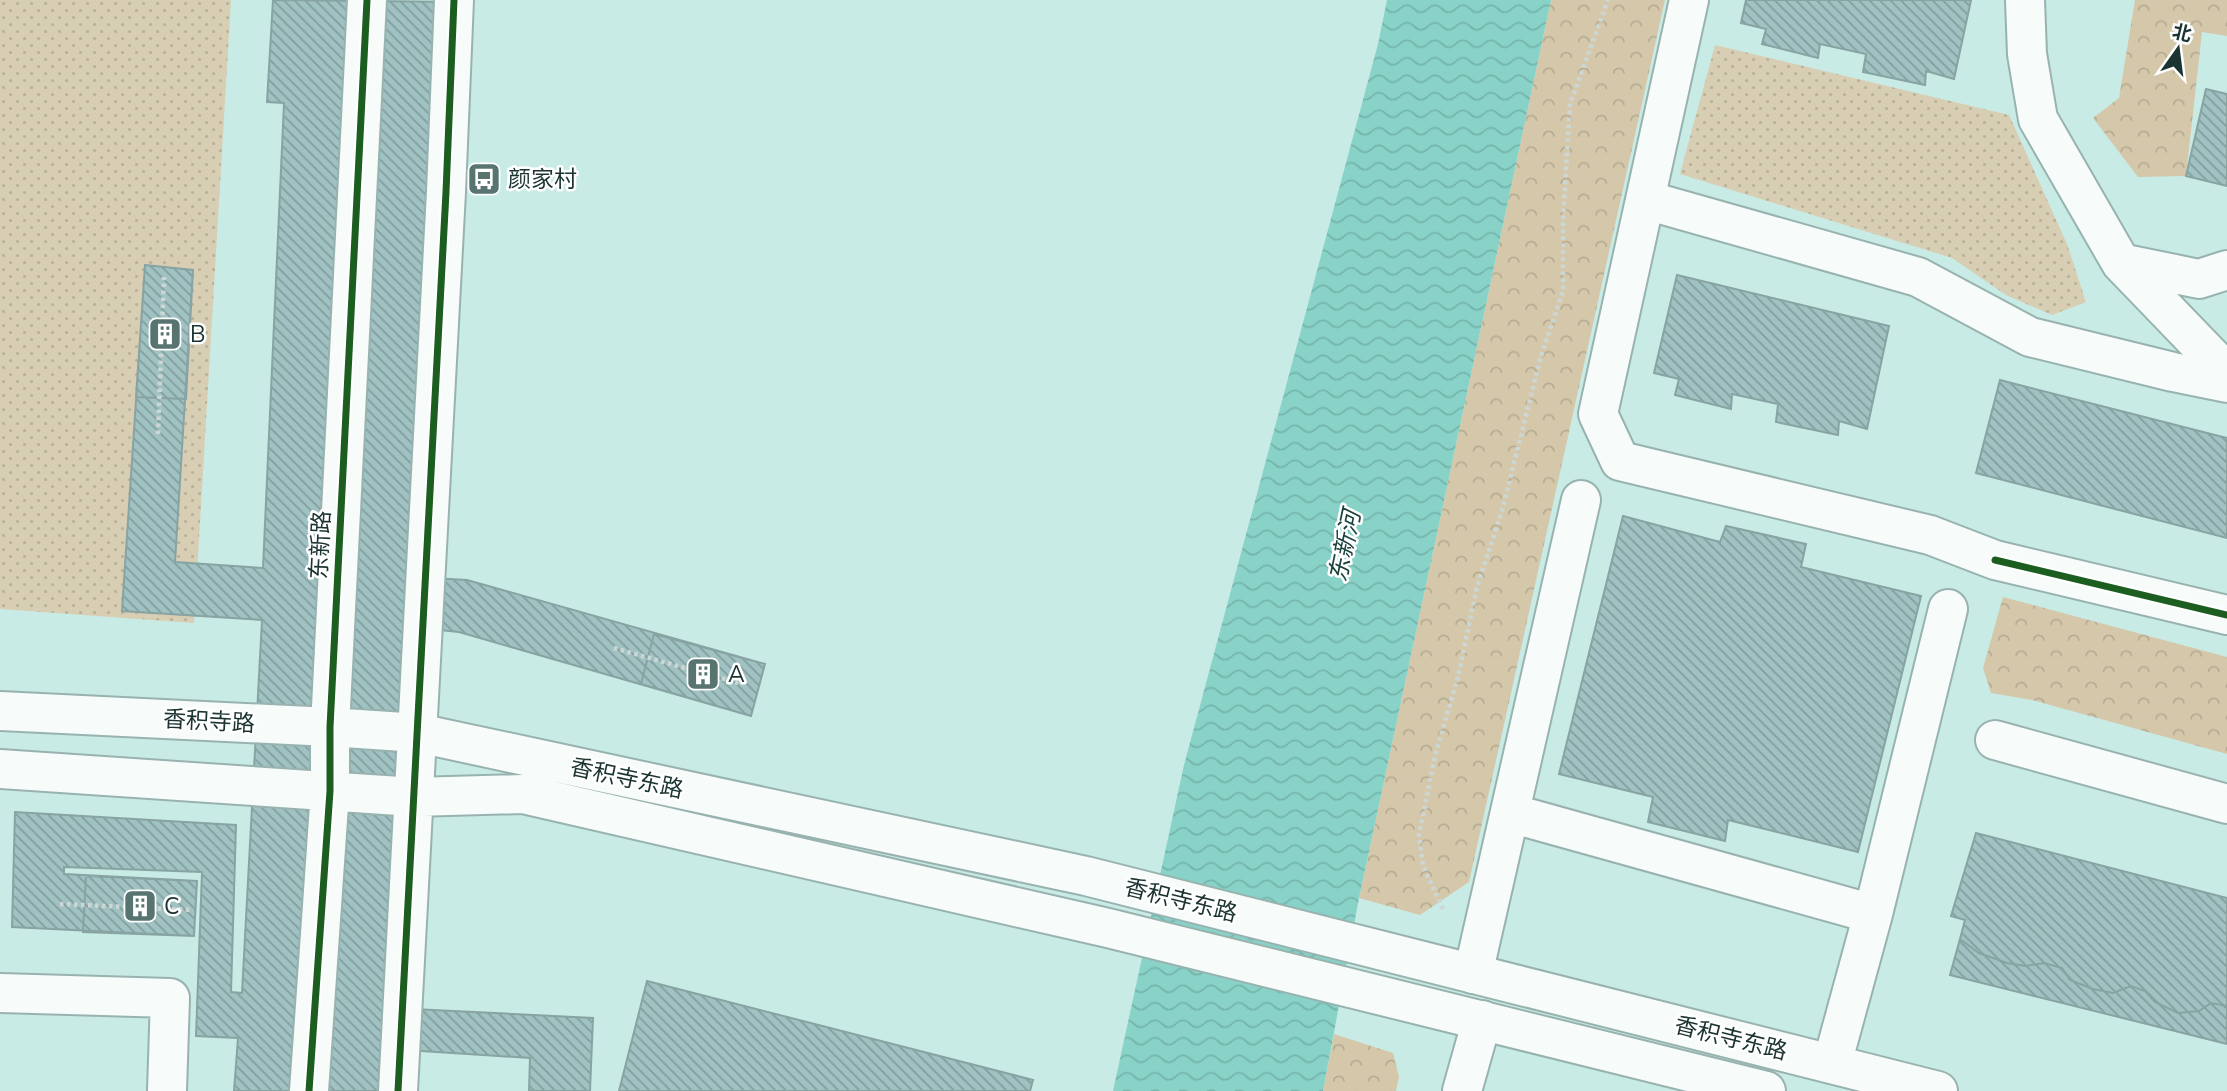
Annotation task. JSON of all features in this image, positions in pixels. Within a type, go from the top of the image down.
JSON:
[{"type":"main road","name":"东新路","points":[[309,1091],[330,791],[330,727],[367,0]]},
{"type":"main road","points":[[398,1091],[454,0]]},
{"type":"main road","points":[[1689,0],[1598,414],[1620,461],[1930,535],[1995,560],[2227,615]]},
{"type":"main road","points":[[2025,0],[2027,54],[2038,119],[2121,263],[2227,373]]},
{"type":"main road","points":[[1646,200],[1918,277],[2030,337],[2227,383]]},
{"type":"main road","points":[[2121,263],[2199,279],[2227,270]]},
{"type":"main road","points":[[1473,974],[1581,499]]},
{"type":"main road","points":[[1832,1064],[1873,914],[1948,610]]},
{"type":"main road","name":"香积寺路","points":[[0,711],[418,733]]},
{"type":"main road","name":"香积寺东路","points":[[418,733],[1086,876],[1938,1091]]},
{"type":"main road","points":[[1995,740],[2227,804]]},
{"type":"main road","points":[[0,769],[414,797]]},
{"type":"main road","name":"香积寺东路","points":[[414,797],[523,794],[1070,920],[1766,1091]]},
{"type":"main road","points":[[1510,813],[1873,914]]},
{"type":"main road","points":[[0,993],[170,998],[167,1091]]},
{"type":"main road","points":[[1462,1091],[1482,1020]]},
{"type":"path","points":[[1445,914],[1423,866],[1419,835],[1435,756],[1458,677],[1477,587],[1502,511],[1541,356],[1563,291],[1563,218],[1570,104],[1608,0]]},
{"type":"path","points":[[158,434],[164,277]]},
{"type":"path","points":[[614,648],[738,682]]},
{"type":"path","points":[[60,904],[193,909]]},
{"type":"shaded area","points":[[0,0],[231,0],[194,623],[0,609]]},
{"type":"shaded area","points":[[1715,45],[2009,115],[2067,244],[2086,302],[2052,315],[2006,295],[1952,258],[1680,174]]},
{"type":"green space","points":[[1551,0],[1665,0],[1469,882],[1420,915],[1359,898]]},
{"type":"green space","points":[[2135,0],[2227,0],[2227,36],[2202,32],[2186,176],[2138,177],[2093,118],[2119,98]]},
{"type":"green space","points":[[2003,597],[2227,657],[2227,754],[2032,700],[1991,693],[1983,668]]},
{"type":"green space","points":[[1334,1034],[1393,1053],[1399,1077],[1396,1091],[1323,1091]]},
{"type":"water","name":"东新河","points":[[1387,0],[1551,0],[1359,898],[1323,1091],[1113,1091],[1184,765],[1378,44]]},
{"type":"building","points":[[273,0],[463,2],[414,577],[467,580],[765,664],[751,716],[459,632],[410,627],[392,1008],[593,1018],[590,1091],[529,1091],[530,1058],[390,1049],[388,1091],[234,1091],[238,1038],[196,1036],[202,872],[64,867],[64,874],[197,881],[194,936],[12,927],[15,812],[236,825],[231,992],[242,993],[262,620],[122,611],[145,265],[193,270],[175,562],[263,568],[284,103],[267,102]]},
{"type":"building","points":[[1746,0],[1971,0],[1954,79],[1926,71],[1925,85],[1863,72],[1866,54],[1820,44],[1818,58],[1762,44],[1766,29],[1741,23]]},
{"type":"building","points":[[2206,89],[2227,94],[2227,186],[2186,176]]},
{"type":"building","name":"B","points":[[145,265],[193,270],[186,399],[136,397]]},
{"type":"building","points":[[1677,275],[1889,326],[1867,429],[1839,421],[1838,435],[1776,422],[1778,404],[1732,394],[1731,409],[1675,395],[1679,379],[1654,373]]},
{"type":"building","points":[[2000,380],[2227,438],[2227,538],[1976,473]]},
{"type":"building","points":[[1623,516],[1720,542],[1726,526],[1806,544],[1801,567],[1921,596],[1858,852],[1728,820],[1725,841],[1648,822],[1653,797],[1559,774]]},
{"type":"building","name":"A","points":[[654,634],[765,664],[751,716],[641,684]]},
{"type":"building","points":[[1976,833],[2227,898],[2227,1006],[2211,1003],[2199,1011],[2178,1013],[2155,1002],[2145,991],[2131,986],[2113,993],[2093,989],[2070,980],[2062,968],[2044,963],[2025,966],[2007,963],[1979,953],[1960,939],[1965,920],[1951,916]]},
{"type":"building","name":"C","points":[[86,876],[197,881],[194,936],[83,932]]},
{"type":"building","points":[[1960,939],[1979,953],[2007,963],[2025,966],[2044,963],[2062,968],[2070,980],[2093,989],[2113,993],[2131,986],[2145,991],[2155,1002],[2178,1013],[2199,1011],[2211,1003],[2227,1006],[2227,1044],[1950,975]]},
{"type":"building","points":[[647,981],[1033,1080],[1030,1091],[619,1091]]},
{"type":"cycle path","points":[[309,1091],[330,791],[330,727],[367,0]]},
{"type":"cycle path","points":[[398,1091],[454,0]]},
{"type":"cycle path","points":[[1995,560],[2227,615]]},
{"type":"place","name":"颜家村","points":[[484,179]]},
{"type":"place","name":"B","points":[[165,334]]},
{"type":"place","name":"A","points":[[703,674]]},
{"type":"place","name":"C","points":[[140,906]]}]
